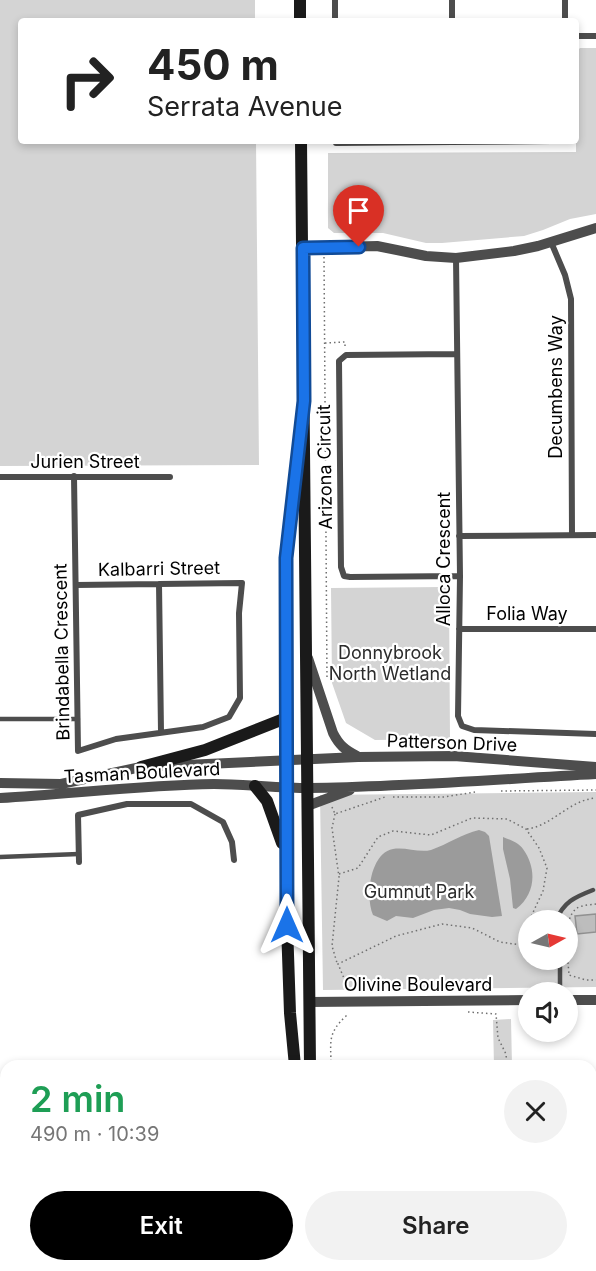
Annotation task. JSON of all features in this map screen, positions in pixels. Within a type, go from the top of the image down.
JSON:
[{"type":"main road","points":[[300,0],[300,18]]},
{"type":"main road","points":[[301,144],[310,1060]]},
{"type":"main road","points":[[295,1060],[290,1002],[287,862],[286,558],[304,401]]},
{"type":"main road","points":[[141,767],[206,750],[286,718]]},
{"type":"main road","points":[[255,786],[267,801],[287,862]]},
{"type":"street","points":[[335,0],[335,18]]},
{"type":"street","points":[[452,0],[452,18]]},
{"type":"street","points":[[565,0],[565,18]]},
{"type":"street","points":[[579,36],[596,36]]},
{"type":"street","points":[[303,248],[377,246],[426,256],[456,258],[514,251],[596,228]]},
{"type":"street","name":"Decumbens Way","points":[[551,242],[565,275],[571,299],[572,535]]},
{"type":"street","name":"Alloca Crescent","points":[[456,258],[460,576],[458,716],[462,726],[474,730],[596,734]]},
{"type":"street","points":[[346,355],[456,354]]},
{"type":"street","name":"Arizona Circuit","points":[[346,355],[339,361],[341,572],[344,576],[350,577],[460,576]]},
{"type":"street","name":"Brindabella Crescent","points":[[74,476],[78,751],[116,738],[203,727],[230,717],[240,698],[239,613],[243,584]]},
{"type":"street","name":"Jurien Street","points":[[0,477],[170,477]]},
{"type":"street","points":[[459,536],[596,535]]},
{"type":"street","points":[[159,584],[161,732]]},
{"type":"street","name":"Kalbarri Street","points":[[76,585],[243,584]]},
{"type":"street","name":"Folia Way","points":[[459,629],[596,629]]},
{"type":"street","points":[[306,652],[333,733],[345,750],[358,757]]},
{"type":"street","name":"Patterson Drive","points":[[307,758],[454,756],[596,767]]},
{"type":"street","name":"Tasman Boulevard","points":[[0,783],[61,784],[141,767],[307,758]]},
{"type":"street","name":"Patterson Drive","points":[[286,787],[362,787],[596,774]]},
{"type":"street","name":"Tasman Boulevard","points":[[0,798],[141,787],[216,784],[286,787]]},
{"type":"street","points":[[307,806],[362,787]]},
{"type":"street","points":[[79,858],[78,815],[127,804],[191,804],[223,822],[232,842],[234,860]]},
{"type":"street","name":"Olivine Boulevard","points":[[309,1002],[518,1000]]},
{"type":"street","points":[[578,1000],[596,1000]]},
{"type":"lane","points":[[0,719],[78,719]]},
{"type":"lane","points":[[0,857],[79,858]]},
{"type":"lane","points":[[560,910],[568,901],[593,890]]},
{"type":"path","points":[[324,247],[327,677]]},
{"type":"path","points":[[324,343],[345,342],[346,355]]},
{"type":"path","points":[[496,791],[596,790]]},
{"type":"path","points":[[361,805],[387,797],[444,797],[475,792]]},
{"type":"path","points":[[526,829],[537,828],[572,805],[596,798]]},
{"type":"path","points":[[332,1060],[331,1041],[334,1027],[346,1016],[348,1001],[346,983],[332,946],[338,904],[339,874],[332,828],[335,814]]},
{"type":"path","points":[[339,874],[358,868],[378,837],[393,831],[431,836],[472,818],[507,819],[526,829],[539,848],[547,868],[543,891],[534,910]]},
{"type":"path","points":[[575,910],[578,907],[596,904]]},
{"type":"path","points":[[338,964],[396,936],[442,924],[472,928],[500,942],[518,944]]},
{"type":"path","points":[[569,970],[569,975],[586,980],[596,980]]},
{"type":"path","points":[[466,1001],[468,1013],[496,1014],[498,1038],[506,1060]]},
{"type":"green space","points":[[0,0],[255,0],[255,18],[18,18],[18,144],[256,144],[259,465],[0,466]]},
{"type":"green space","points":[[596,48],[596,214],[570,219],[524,236],[442,243],[426,243],[383,233],[334,233],[328,228],[328,153],[576,152],[576,144],[579,144],[579,49]]},
{"type":"green space","name":"Donnybrook North Wetland","points":[[444,587],[449,591],[450,739],[375,740],[346,723],[332,683],[331,588]]},
{"type":"green space","name":"Gumnut Park","points":[[596,792],[596,987],[578,987],[578,982],[518,982],[518,988],[323,990],[320,795]]},
{"type":"green space","points":[[511,1019],[512,1060],[494,1060],[493,1020]]},
{"type":"shaded area","points":[[479,830],[489,836],[502,916],[470,914],[449,908],[434,910],[413,918],[396,916],[387,921],[373,915],[370,898],[371,877],[379,858],[385,852],[393,849],[431,850]]},
{"type":"shaded area","points":[[503,837],[523,849],[531,864],[531,888],[523,903],[516,909],[513,908]]},
{"type":"building","points":[[596,914],[596,932],[578,934],[578,916]]},
{"type":"route","points":[[287,925],[286,558],[304,401],[303,248],[359,247]]}]
